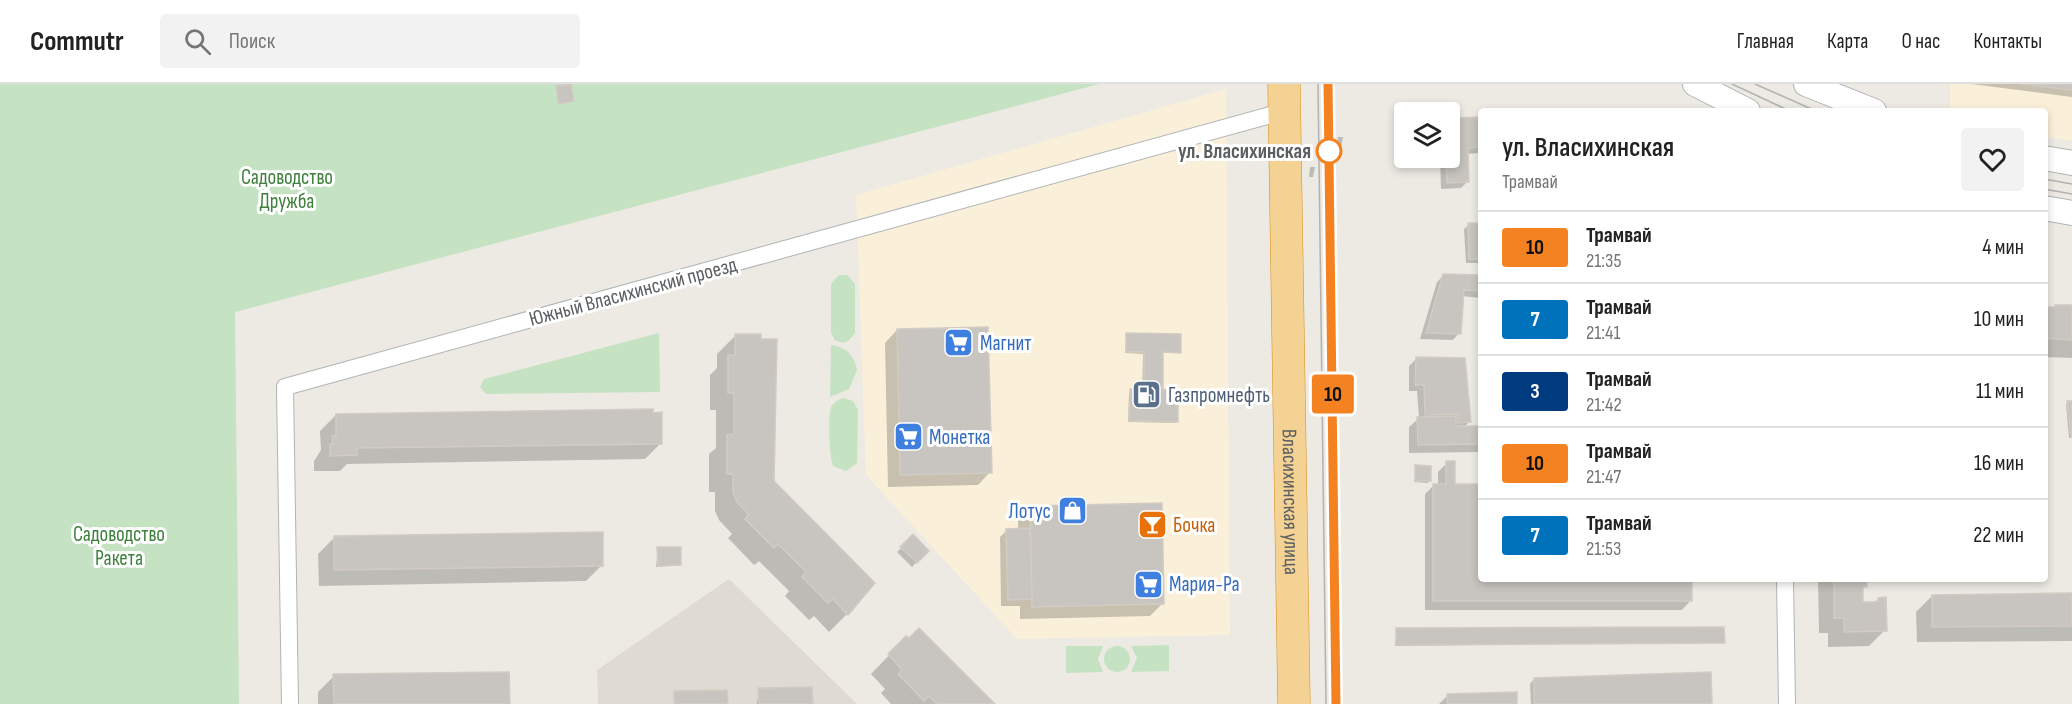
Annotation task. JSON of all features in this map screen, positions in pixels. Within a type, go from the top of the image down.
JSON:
[{"type":"highway","name":"Власихинская улица","points":[[1285,97],[1294,704]]},
{"type":"main road","points":[[1695,84],[1742,108]]},
{"type":"main road","points":[[1806,84],[1866,108]]},
{"type":"main road","points":[[2048,159],[2072,163]]},
{"type":"main road","points":[[2048,209],[2072,213]]},
{"type":"street","name":"Южный Власихинский проезд","points":[[290,704],[285,387],[1285,97]]},
{"type":"street","points":[[1785,582],[1787,704]]},
{"type":"shaded area","points":[[1950,84],[2072,84],[2072,141],[2048,137],[2048,108],[1950,108]]},
{"type":"shaded area","points":[[1226,89],[1230,635],[1017,639],[866,475],[856,195]]},
{"type":"shaded area","points":[[729,579],[857,704],[598,704],[597,670]]},
{"type":"green space","points":[[0,84],[1099,84],[235,312],[239,704],[0,704]]},
{"type":"green space","points":[[839,275],[847,275],[855,284],[855,333],[843,343],[835,340],[831,333],[831,284]]},
{"type":"green space","points":[[659,333],[660,392],[486,394],[480,387],[484,379]]},
{"type":"green space","points":[[831,345],[848,353],[854,360],[857,370],[849,389],[830,397]]},
{"type":"green space","points":[[843,398],[853,401],[858,410],[857,463],[846,471],[833,466],[829,437],[831,407]]},
{"type":"green space","points":[[1169,645],[1169,671],[1131,672],[1137,658],[1131,646]]},
{"type":"green space","points":[[1066,646],[1103,646],[1098,659],[1103,672],[1066,673]]},
{"type":"green space","points":[[1117,646],[1126,650],[1130,659],[1126,668],[1117,672],[1108,668],[1104,659],[1108,650]]},
{"type":"building","points":[[571,84],[574,101],[559,104],[556,86]]},
{"type":"building","points":[[2022,84],[2072,84],[2072,90]]},
{"type":"building","points":[[1478,117],[1478,147],[1468,148],[1469,182],[1447,183],[1446,168],[1460,168],[1460,118]]},
{"type":"building","points":[[1468,223],[1478,223],[1478,259],[1469,259]]},
{"type":"building","points":[[1443,274],[1478,275],[1478,291],[1464,290],[1461,334],[1426,333]]},
{"type":"building","points":[[2055,305],[2072,305],[2072,340],[2048,338],[2048,307],[2056,307]]},
{"type":"building","points":[[988,327],[992,473],[900,475],[897,329]]},
{"type":"building","points":[[1126,333],[1181,334],[1181,353],[1163,352],[1163,389],[1144,389],[1144,352],[1126,352]]},
{"type":"building","points":[[735,334],[761,334],[761,339],[777,339],[774,481],[875,583],[848,615],[833,599],[828,603],[802,577],[806,572],[778,544],[774,548],[745,519],[749,515],[737,502],[733,492],[733,474],[727,474],[727,434],[734,435],[734,393],[728,393],[728,355],[735,355]]},
{"type":"building","points":[[1416,357],[1465,358],[1471,422],[1458,423],[1458,414],[1425,415],[1424,385],[1415,385]]},
{"type":"building","points":[[1130,389],[1178,390],[1178,422],[1129,421]]},
{"type":"building","points":[[2067,401],[2072,401],[2072,437],[2071,437]]},
{"type":"building","points":[[653,409],[653,413],[662,412],[662,444],[357,448],[357,455],[330,456],[332,436],[336,436],[336,414]]},
{"type":"building","points":[[1456,416],[1456,426],[1478,426],[1478,444],[1418,445],[1417,417]]},
{"type":"building","points":[[1446,461],[1455,461],[1455,484],[1478,484],[1478,582],[1692,582],[1692,601],[1433,601],[1433,484],[1446,484]]},
{"type":"building","points":[[1415,465],[1431,466],[1431,481],[1415,481]]},
{"type":"building","points":[[1162,503],[1164,604],[1032,607],[1030,506]]},
{"type":"building","points":[[1030,528],[1032,599],[1008,600],[1006,529]]},
{"type":"building","points":[[603,532],[603,566],[334,570],[334,536]]},
{"type":"building","points":[[913,534],[929,551],[917,563],[900,547]]},
{"type":"building","points":[[657,547],[681,547],[681,565],[658,566]]},
{"type":"building","points":[[1834,582],[1866,582],[1867,587],[1863,587],[1863,602],[1878,602],[1878,598],[1886,597],[1887,631],[1844,632],[1844,618],[1834,618]]},
{"type":"building","points":[[2072,593],[2072,626],[1932,627],[1932,595]]},
{"type":"building","points":[[1724,627],[1725,643],[1396,645],[1396,628]]},
{"type":"building","points":[[919,628],[995,704],[937,704],[929,696],[924,701],[898,674],[902,670],[888,654],[906,636],[909,638]]},
{"type":"building","points":[[509,672],[510,704],[334,704],[333,674]]},
{"type":"building","points":[[1711,672],[1712,704],[1534,704],[1534,678]]},
{"type":"building","points":[[812,687],[813,704],[759,704],[758,688]]},
{"type":"building","points":[[727,690],[728,704],[674,704],[674,691]]},
{"type":"building","points":[[1517,692],[1517,704],[1447,704],[1447,694]]},
{"type":"tram line","points":[[1318,84],[1326,704]]},
{"type":"tram line","points":[[1328,84],[1336,704]]},
{"type":"tram line","name":"10","points":[[1328,84],[1336,704]]},
{"type":"tram line","points":[[1732,84],[1784,108]]},
{"type":"tram line","points":[[1755,84],[1809,108]]},
{"type":"tram line","points":[[2048,180],[2072,184]]},
{"type":"tram line","points":[[2048,190],[2072,194]]},
{"type":"place","name":"ул. Власихинская","points":[[1329,151]]},
{"type":"place","name":"Магнит","points":[[959,343]]},
{"type":"place","name":"Газпромнефть","points":[[1147,395]]},
{"type":"place","name":"Монетка","points":[[908,437]]},
{"type":"place","name":"Лотус","points":[[1072,511]]},
{"type":"place","name":"Бочка","points":[[1152,525]]},
{"type":"place","name":"Мария-Ра","points":[[1148,584]]},
{"type":"park label","name":"Садоводство Дружба","points":[[287,189]]},
{"type":"park label","name":"Садоводство Ракета","points":[[119,546]]}]
